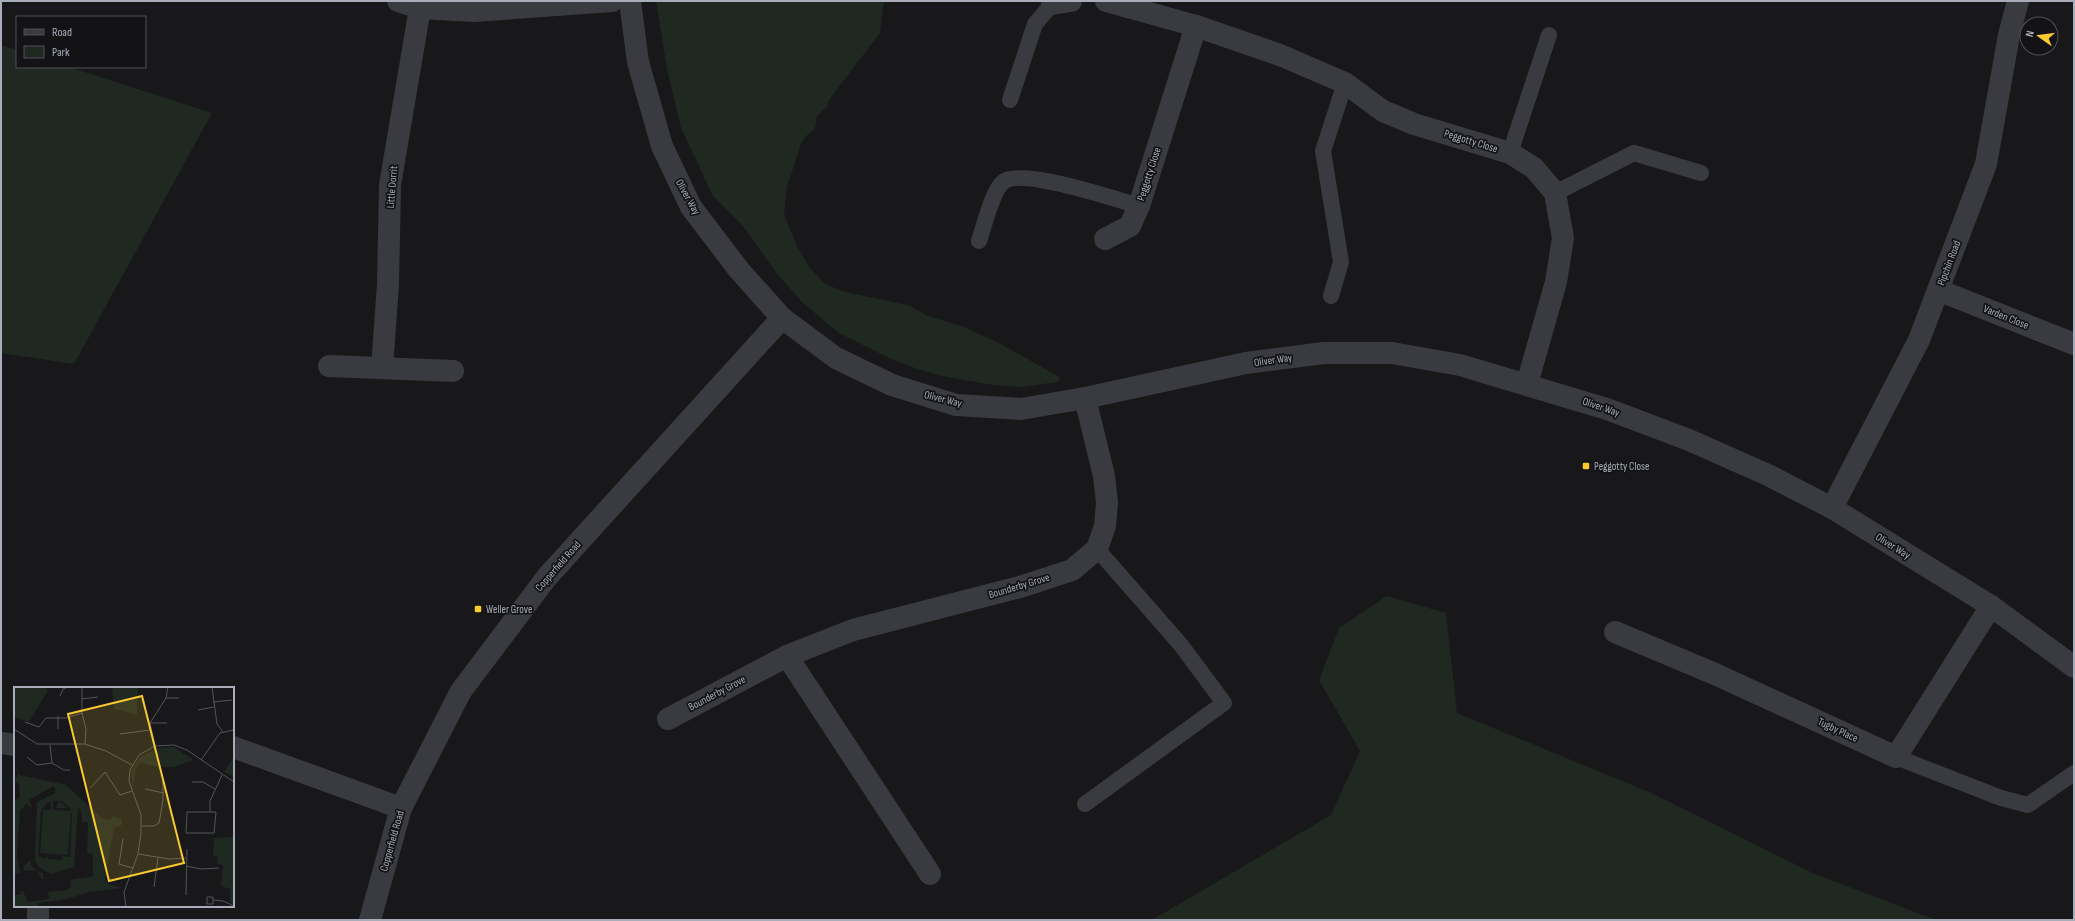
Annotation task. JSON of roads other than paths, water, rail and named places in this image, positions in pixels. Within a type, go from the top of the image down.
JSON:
[{"type":"street","points":[[398,1],[420,8],[474,11],[612,1]]},
{"type":"street","name":"Oliver Way","points":[[630,1],[638,62],[662,146],[691,207],[739,270],[782,318],[836,358],[892,385],[956,405],[1021,409],[1085,398],[1246,363],[1324,353],[1392,353],[1460,365],[1606,408],[1689,440],[1768,476],[1832,508],[1991,606],[2074,667]]},
{"type":"street","name":"Peggotty Close","points":[[1106,1],[1196,26],[1280,54],[1345,83],[1383,111],[1414,124],[1510,153],[1534,168],[1555,193],[1564,238],[1556,282],[1527,384]]},
{"type":"street","name":"Pipchin Road","points":[[1832,508],[1919,340],[1986,164],[2009,35],[2018,1]]},
{"type":"street","name":"Little Dorrit","points":[[382,368],[388,284],[390,185],[420,8]]},
{"type":"street","name":"Peggotty Close","points":[[1104,239],[1130,226],[1139,206],[1196,26]]},
{"type":"street","name":"Varden Close","points":[[1938,290],[2074,344]]},
{"type":"street","name":"Copperfield Road","points":[[370,920],[401,808],[461,690],[547,577],[782,318]]},
{"type":"street","points":[[329,366],[453,371]]},
{"type":"street","points":[[1085,398],[1104,476],[1107,502],[1105,526],[1097,549]]},
{"type":"street","name":"Bounderby Grove","points":[[668,719],[787,656],[853,630],[1020,587],[1072,570],[1097,549]]},
{"type":"street","points":[[1896,757],[1991,606]]},
{"type":"street","name":"Tugby Place","points":[[1615,632],[1715,674],[1896,757]]},
{"type":"street","points":[[787,656],[930,874]]},
{"type":"street","points":[[1,743],[14,745]]},
{"type":"street","points":[[234,746],[401,808]]},
{"type":"street","points":[[38,907],[38,920]]},
{"type":"lane","points":[[1010,100],[1036,24],[1062,3]]},
{"type":"lane","points":[[1510,153],[1549,35]]},
{"type":"lane","points":[[1331,296],[1341,262],[1323,151],[1345,83]]},
{"type":"lane","points":[[1555,193],[1634,153],[1701,173]]},
{"type":"lane","points":[[980,241],[994,196],[1003,182],[1014,178],[1039,179],[1139,206]]},
{"type":"lane","points":[[1085,804],[1224,703],[1181,645],[1097,549]]},
{"type":"lane","points":[[1896,757],[2001,798],[2028,806],[2074,773]]},
{"type":"place","name":"Peggotty Close","points":[[1586,466]]},
{"type":"place","name":"Weller Grove","points":[[478,609]]}]
